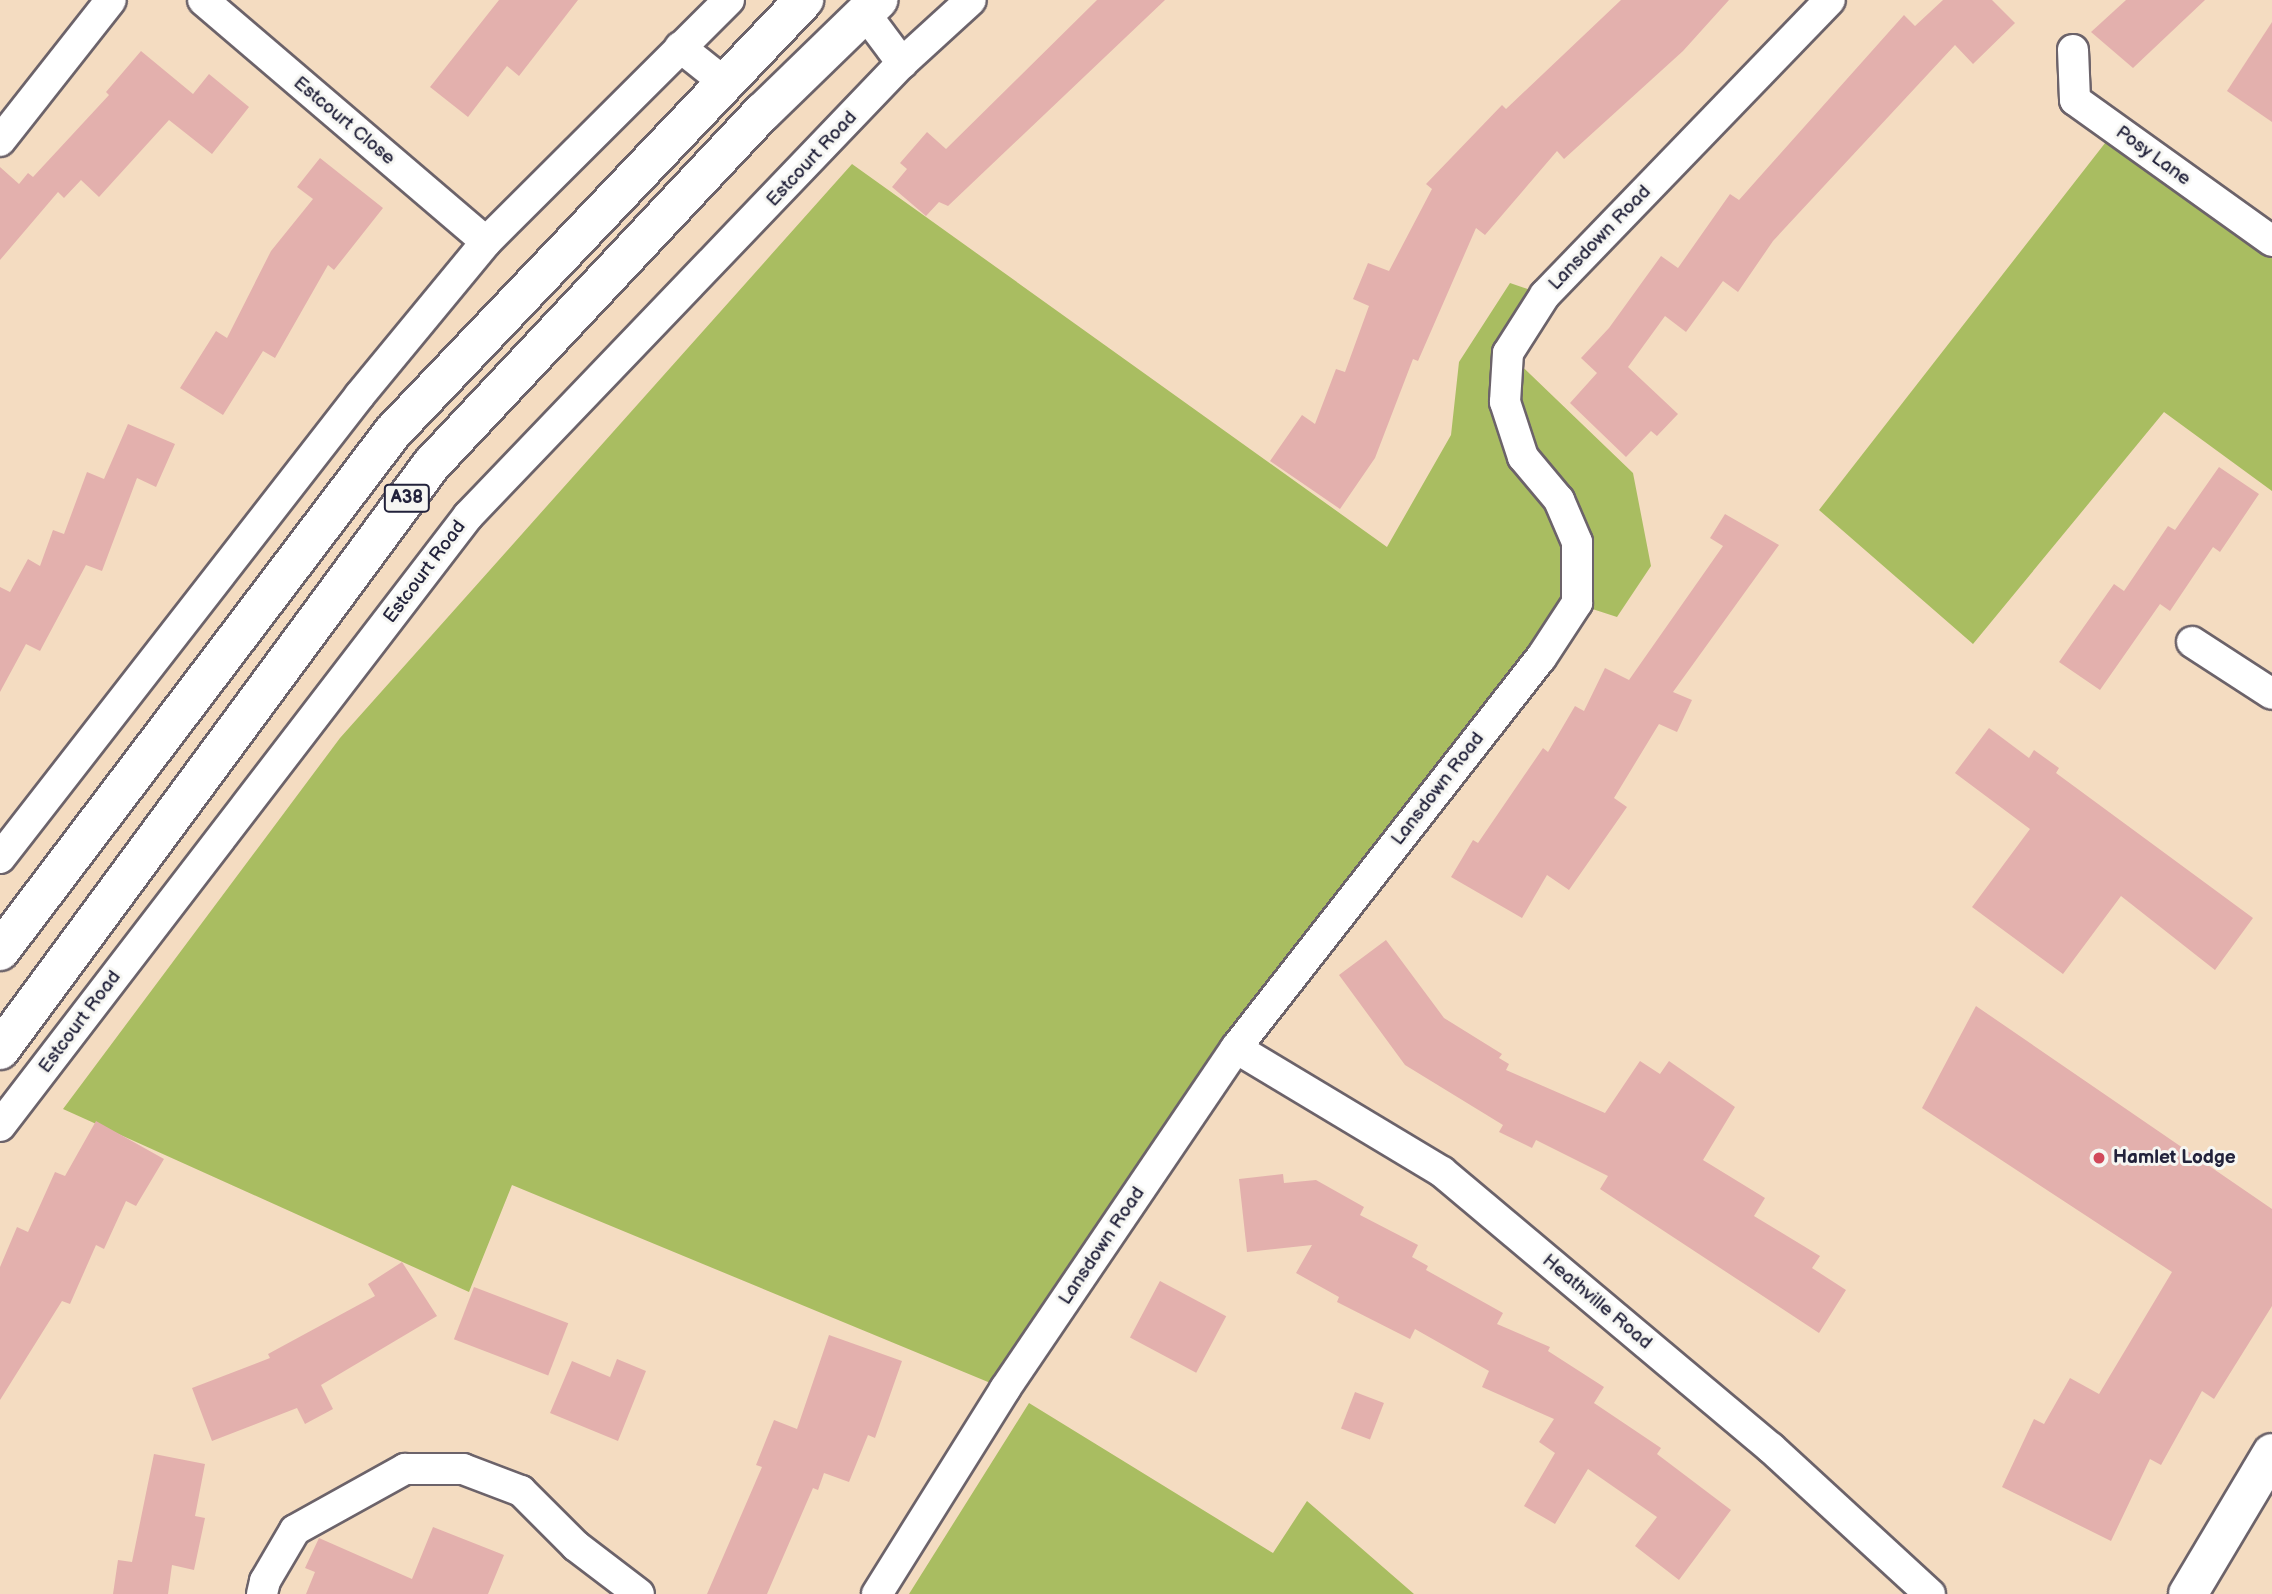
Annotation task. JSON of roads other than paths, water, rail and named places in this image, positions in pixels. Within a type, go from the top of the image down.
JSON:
[{"type":"main road","name":"A38","points":[[0,951],[392,433],[804,0]]},
{"type":"main road","name":"A38","points":[[0,1050],[431,465],[763,112],[871,6]]},
{"type":"main road","points":[[2188,1594],[2272,1453]]},
{"type":"street","points":[[0,141],[111,0]]},
{"type":"street","name":"Estcourt Close","points":[[202,0],[486,242]]},
{"type":"street","points":[[0,858],[360,395],[486,242],[729,0]]},
{"type":"street","name":"Estcourt Road","points":[[0,1126],[467,516],[902,63],[971,0]]},
{"type":"street","name":"Lansdown Road","points":[[877,1594],[1005,1389],[1236,1048],[1541,658],[1577,603],[1577,542],[1559,500],[1523,457],[1504,402],[1508,353],[1545,295],[1830,0]]},
{"type":"street","points":[[871,6],[902,63]]},
{"type":"street","points":[[680,47],[724,82]]},
{"type":"street","name":"Posy Lane","points":[[2073,50],[2075,100],[2272,241]]},
{"type":"street","points":[[360,395],[392,433]]},
{"type":"street","points":[[2192,642],[2272,694]]},
{"type":"street","name":"Heathville Road","points":[[1236,1048],[1442,1172],[1771,1448],[1930,1594]]},
{"type":"street","points":[[262,1594],[265,1581],[295,1530],[405,1469],[463,1469],[521,1491],[576,1546],[639,1594]]},
{"type":"place","name":"Hamlet Lodge","points":[[2099,1158]]}]
